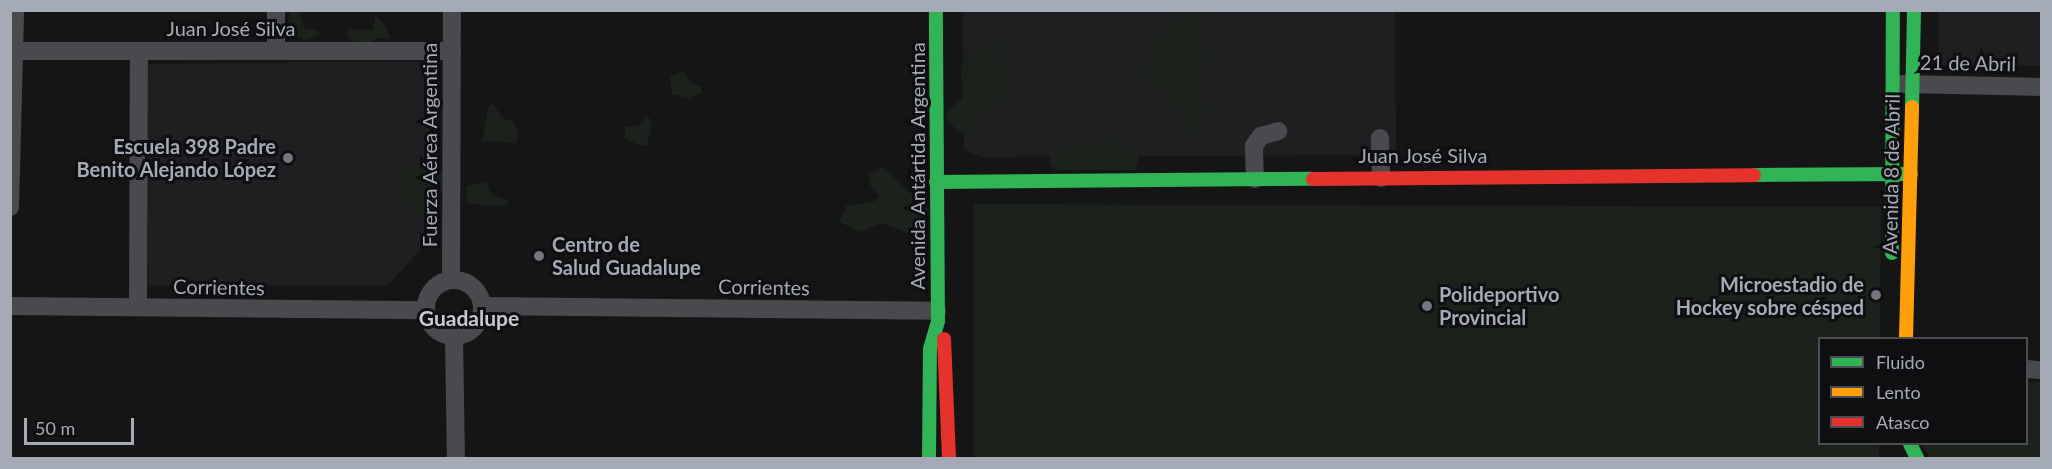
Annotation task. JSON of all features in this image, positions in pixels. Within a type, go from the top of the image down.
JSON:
[{"type":"main road","name":"Avenida Antártida Argentina","points":[[929,459],[930,349],[938,316],[936,10]]},
{"type":"main road","name":"Avenida 8 de Abril","points":[[1891,268],[1893,10]]},
{"type":"main road","name":"Avenida 8 de Abril","points":[[1906,337],[1914,10]]},
{"type":"main road","name":"Juan José Silva","points":[[936,182],[1911,174]]},
{"type":"main road","name":"Avenida Antártida Argentina","points":[[938,316],[947,348],[949,459]]},
{"type":"main road","points":[[1910,445],[1917,459]]},
{"type":"street","points":[[10,207],[15,10]]},
{"type":"street","points":[[276,10],[276,51]]},
{"type":"street","name":"Fuerza Aérea Argentina","points":[[451,280],[452,10]]},
{"type":"street","name":"Juan José Silva","points":[[13,51],[452,51]]},
{"type":"street","points":[[138,307],[139,51]]},
{"type":"street","name":"21 de Abril","points":[[1893,84],[2042,87]]},
{"type":"street","points":[[1255,179],[1254,146],[1261,136],[1278,131]]},
{"type":"street","points":[[1380,138],[1381,178]]},
{"type":"street","points":[[451,280],[472,287],[482,306],[475,327],[454,336],[436,328],[426,310],[433,290],[451,280]]},
{"type":"street","name":"Corrientes","points":[[10,306],[426,310]]},
{"type":"street","name":"Corrientes","points":[[482,306],[938,316]]},
{"type":"street","points":[[454,336],[456,459]]},
{"type":"shaded area","points":[[290,11],[298,11],[305,29],[316,29],[321,35],[305,40],[291,34],[287,29]]},
{"type":"shaded area","points":[[963,11],[1395,11],[1396,155],[980,157],[964,149]]},
{"type":"shaded area","points":[[1178,11],[1207,11],[1203,36],[1210,55],[1199,79],[1204,85],[1204,97],[1209,107],[1205,115],[1206,129],[1201,133],[1182,131],[1180,117],[1171,101],[1141,73],[1152,44],[1177,22]]},
{"type":"shaded area","points":[[1939,11],[2041,11],[2041,66],[1939,66]]},
{"type":"shaded area","points":[[375,15],[385,25],[390,39],[376,38],[369,46],[357,44],[347,36],[349,29],[373,30]]},
{"type":"shaded area","points":[[994,38],[1002,41],[1003,62],[1011,70],[1012,82],[994,107],[980,114],[979,125],[971,134],[959,133],[947,119],[947,113],[962,98],[961,67]]},
{"type":"shaded area","name":"Escuela 398 Padre Benito Alejando López","points":[[418,61],[429,77],[430,239],[388,285],[148,285],[146,64]]},
{"type":"shaded area","points":[[683,71],[692,83],[701,86],[702,92],[689,98],[672,94],[670,77]]},
{"type":"shaded area","points":[[493,104],[504,119],[512,120],[518,132],[517,143],[482,141],[488,107]]},
{"type":"shaded area","points":[[647,116],[652,121],[647,145],[641,146],[625,138],[625,127],[639,125]]},
{"type":"shaded area","points":[[1107,138],[1141,151],[1135,170],[1055,170],[1049,163],[1050,157],[1070,144],[1091,145]]},
{"type":"shaded area","points":[[417,164],[444,173],[444,187],[438,197],[441,208],[420,217],[409,212],[402,201],[403,169]]},
{"type":"shaded area","points":[[883,167],[929,211],[927,228],[917,237],[882,223],[861,232],[839,222],[846,206],[875,201],[879,196],[871,187],[868,175]]},
{"type":"shaded area","points":[[486,182],[491,194],[507,200],[508,206],[467,204],[467,186]]},
{"type":"shaded area","name":"Polideportivo Provincial","points":[[974,204],[1881,207],[1880,337],[1818,337],[1818,445],[1879,445],[1879,458],[974,458]]},
{"type":"shaded area","points":[[2028,382],[2041,382],[2041,458],[1930,458],[1923,445],[2028,445]]},
{"type":"traffic: fast","points":[[929,458],[930,349],[938,321],[936,10]]},
{"type":"traffic: fast","points":[[1892,253],[1893,10]]},
{"type":"traffic: fast","points":[[1912,107],[1914,10]]},
{"type":"traffic: fast","points":[[1754,175],[1911,174]]},
{"type":"traffic: fast","points":[[936,182],[1313,179]]},
{"type":"traffic: fast","points":[[1910,445],[1917,458]]},
{"type":"traffic: slow","points":[[1906,337],[1912,107]]},
{"type":"traffic: jam","points":[[1313,179],[1754,175]]},
{"type":"traffic: jam","points":[[944,339],[949,458]]},
{"type":"place","name":"Escuela 398 Padre Benito Alejando López","points":[[288,158]]},
{"type":"place","name":"Centro de Salud Guadalupe","points":[[539,256]]},
{"type":"place","name":"Microestadio de Hockey sobre césped","points":[[1876,295]]},
{"type":"place","name":"Polideportivo Provincial","points":[[1427,306]]},
{"type":"district","name":"Guadalupe","points":[[469,318]]}]
